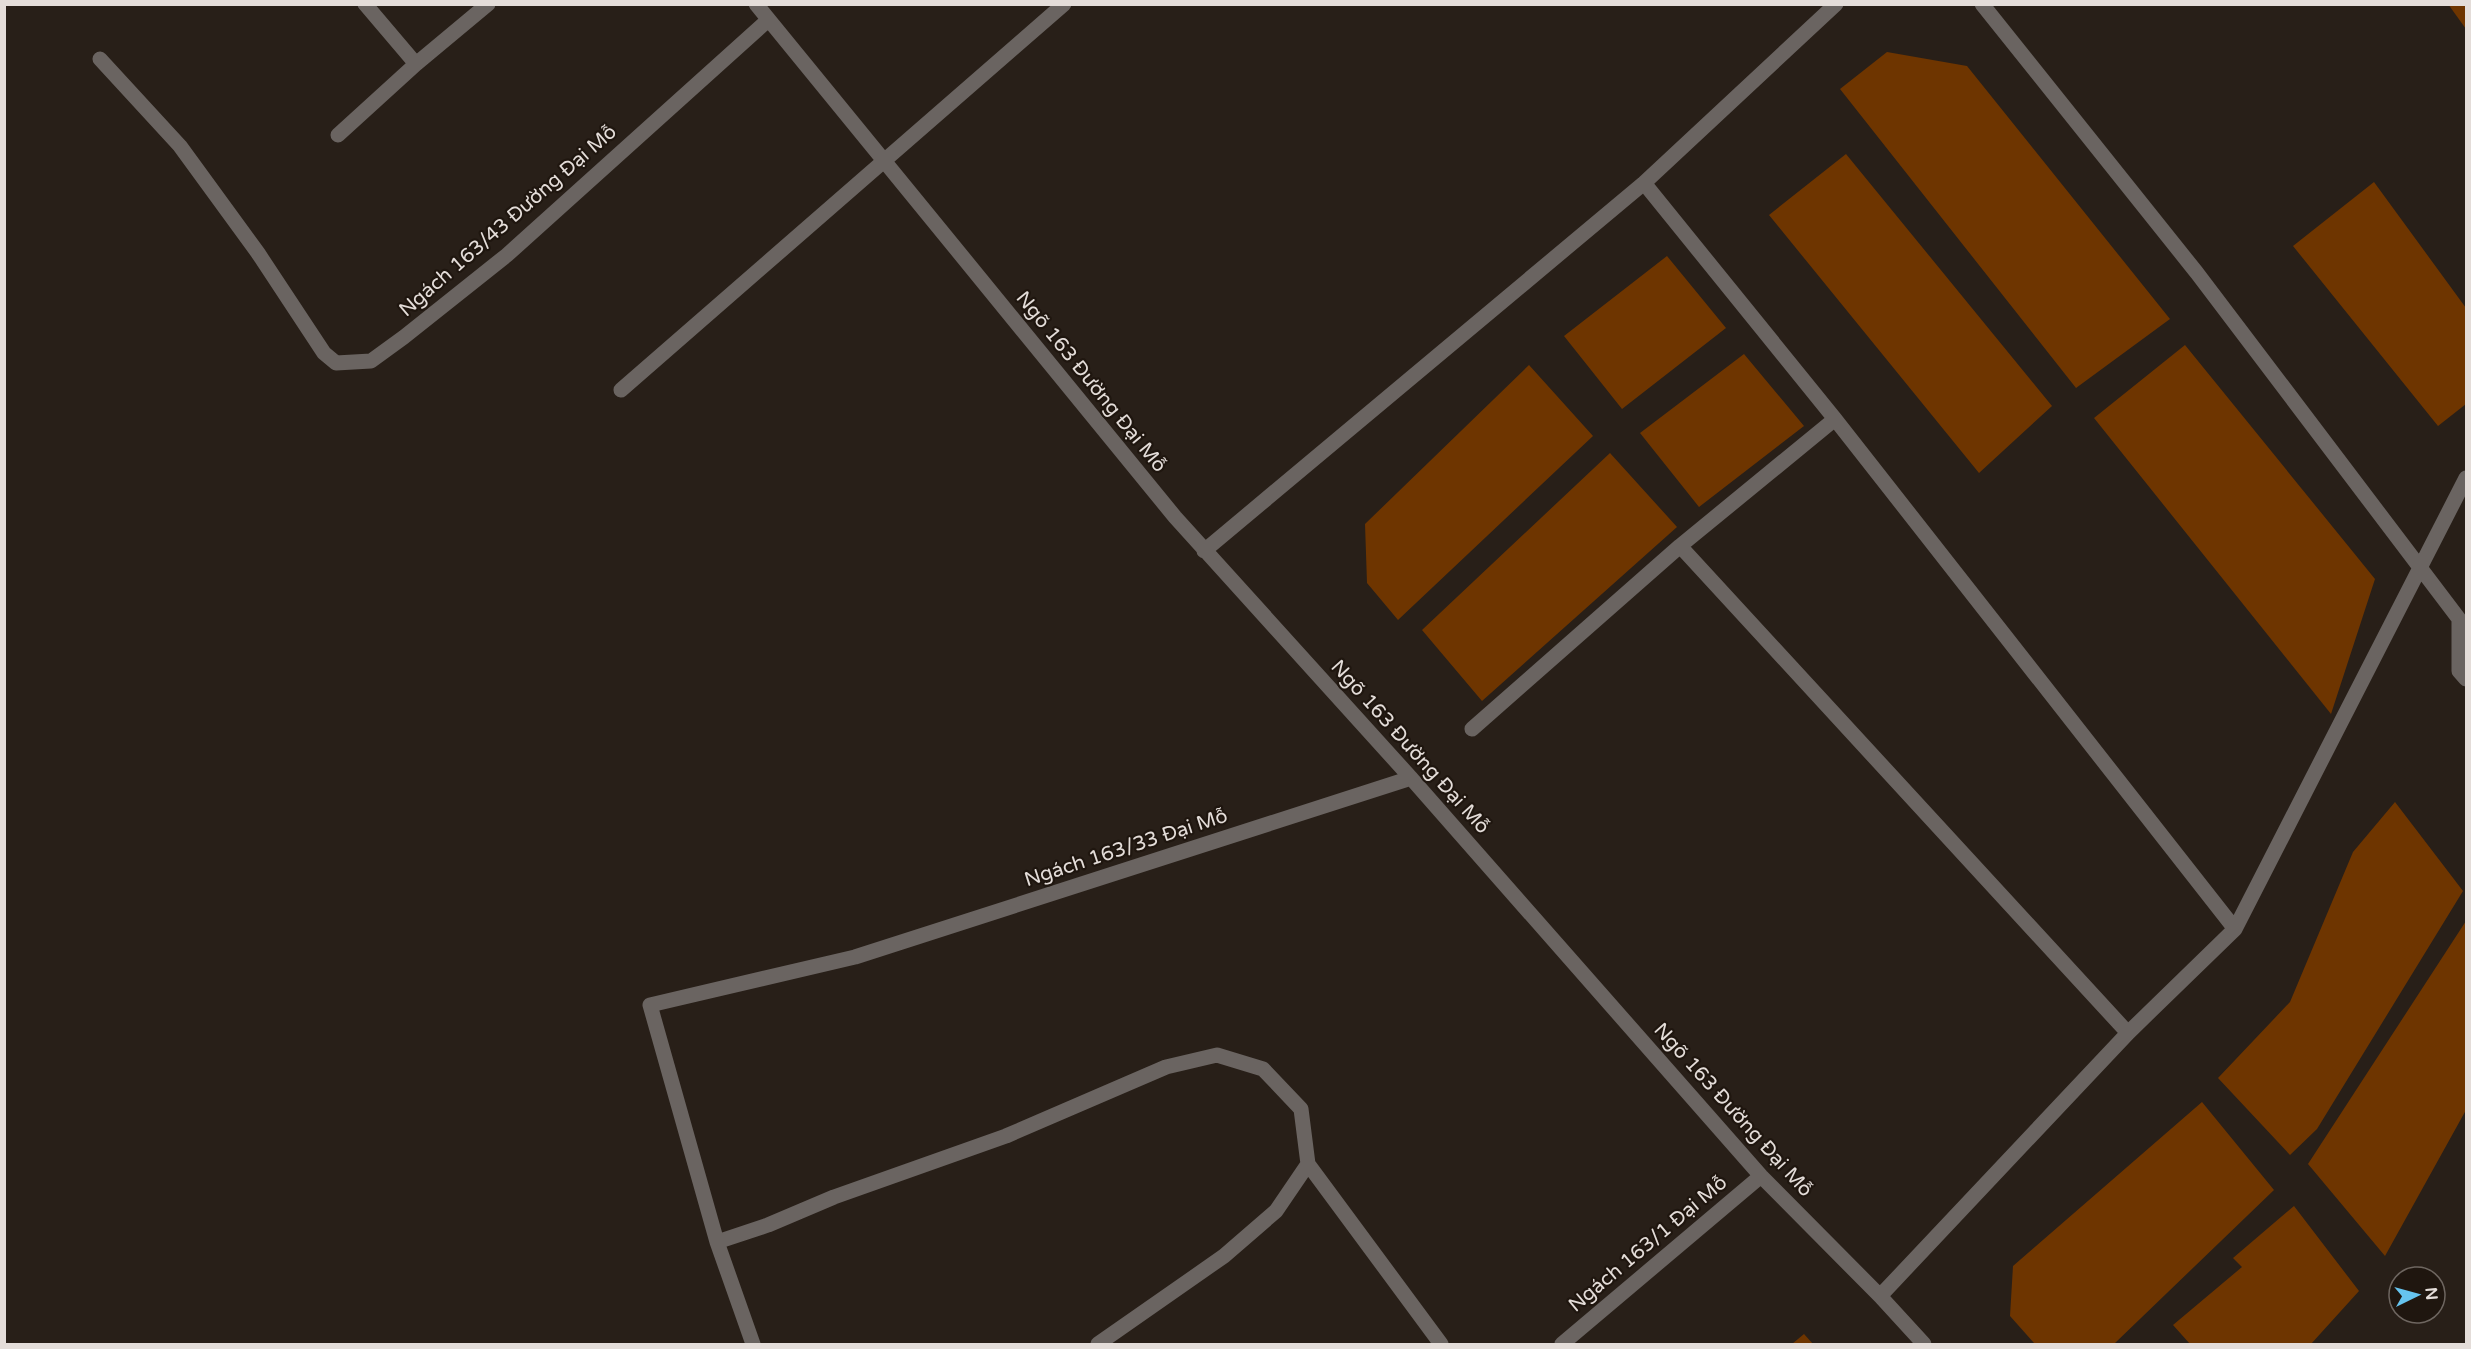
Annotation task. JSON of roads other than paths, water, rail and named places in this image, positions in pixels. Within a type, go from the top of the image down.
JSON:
[{"type":"street","points":[[365,4],[416,64]]},
{"type":"street","points":[[338,135],[416,64],[488,4]]},
{"type":"street","name":"Ngõ 163 Đường Đại Mỗ","points":[[756,4],[1204,551],[1411,778],[1761,1176],[1880,1296],[1924,1344]]},
{"type":"street","points":[[621,390],[1064,4]]},
{"type":"street","points":[[1204,551],[1644,183],[1836,4]]},
{"type":"street","points":[[1982,4],[2197,273],[2463,619],[2459,671],[2466,679]]},
{"type":"street","name":"Ngách 163/43 Đường Đại Mỗ","points":[[100,59],[180,146],[258,253],[324,353],[336,363],[371,361],[404,338],[507,255],[768,20]]},
{"type":"street","points":[[1644,183],[1835,419],[2235,929]]},
{"type":"street","points":[[1472,729],[1680,546],[1835,419]]},
{"type":"street","points":[[1880,1296],[2128,1033],[2235,929],[2466,478]]},
{"type":"street","points":[[1680,546],[2128,1033]]},
{"type":"street","name":"Ngách 163/33 Đại Mỗ","points":[[717,1242],[650,1005],[855,957],[1411,778]]},
{"type":"street","points":[[753,1344],[717,1242],[768,1225],[834,1197],[1006,1136],[1166,1067],[1217,1055],[1263,1069],[1301,1109],[1308,1164],[1441,1344]]},
{"type":"street","points":[[1098,1344],[1242,1241],[1276,1210],[1308,1164]]},
{"type":"street","name":"Ngách 163/1 Đại Mỗ","points":[[1562,1344],[1761,1176]]}]
